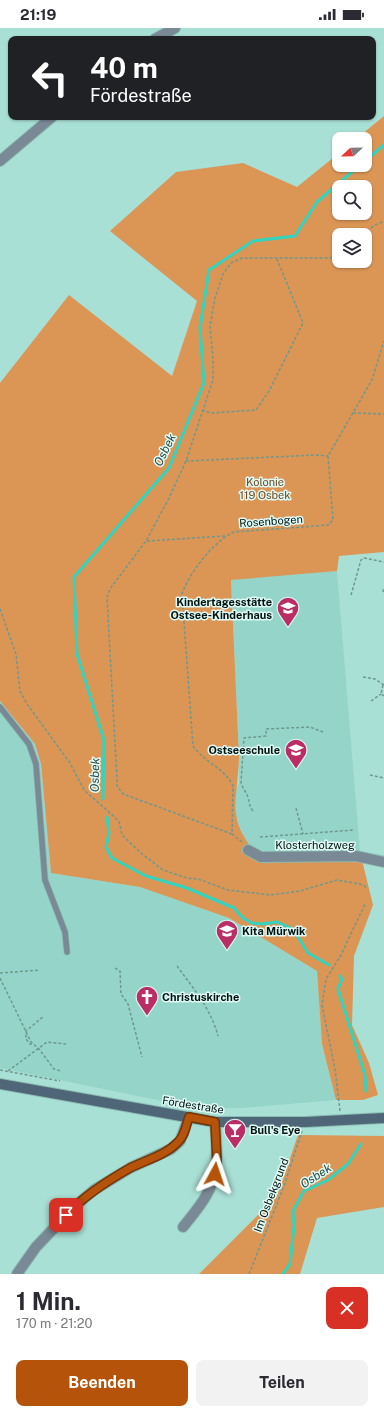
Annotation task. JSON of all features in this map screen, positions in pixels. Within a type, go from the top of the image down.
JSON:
[{"type":"main road","name":"Fördestraße","points":[[0,1084],[215,1122],[305,1122],[340,1119],[384,1118]]},
{"type":"street","points":[[160,36],[175,28]]},
{"type":"street","points":[[0,161],[48,120]]},
{"type":"street","name":"Klosterholzweg","points":[[248,850],[261,857],[356,856],[384,862]]},
{"type":"street","points":[[17,1274],[36,1247],[75,1206],[94,1190],[124,1172],[171,1149],[180,1141],[189,1117]]},
{"type":"street","points":[[183,1227],[203,1202],[213,1184],[217,1162],[215,1122]]},
{"type":"lane","points":[[0,707],[29,744],[36,764],[46,880],[65,932],[67,952]]},
{"type":"path","points":[[371,228],[384,221]]},
{"type":"path","points":[[248,850],[239,838],[232,834],[123,794],[117,786],[107,597],[110,589],[146,541],[169,498],[186,461],[213,380],[213,358],[210,326],[215,298],[223,274],[231,263],[242,258],[332,257]]},
{"type":"path","points":[[202,410],[211,413],[256,410],[269,391],[302,324],[277,258]]},
{"type":"path","points":[[186,461],[318,455],[328,456],[372,380],[384,341]]},
{"type":"path","points":[[353,413],[384,414]]},
{"type":"path","name":"Rosenbogen","points":[[232,834],[233,786],[230,779],[197,752],[193,746],[182,594],[186,581],[225,536],[234,532],[328,525],[333,520],[328,456]]},
{"type":"path","points":[[146,541],[225,536]]},
{"type":"path","points":[[351,595],[361,560],[369,557],[384,562]]},
{"type":"path","points":[[383,592],[384,587]]},
{"type":"path","points":[[0,609],[16,654],[20,691],[27,704],[70,763],[84,790],[119,821],[122,836],[163,870],[187,878],[198,879],[228,890],[271,895],[300,891],[337,880],[360,884],[368,888]]},
{"type":"path","points":[[363,677],[375,679],[384,685],[382,694],[371,701]]},
{"type":"path","points":[[253,811],[249,805],[248,797],[242,789],[241,782],[244,738],[266,736],[266,729],[310,727],[323,732]]},
{"type":"path","points":[[370,775],[384,778]]},
{"type":"path","points":[[296,808],[303,834]]},
{"type":"path","points":[[260,837],[354,830]]},
{"type":"path","points":[[340,1119],[335,1069],[322,1006],[326,979],[341,955],[365,904]]},
{"type":"path","points":[[178,966],[208,1011],[215,1024],[218,1036]]},
{"type":"path","points":[[115,968],[120,971],[121,994],[128,1004],[142,1057]]},
{"type":"path","points":[[0,973],[40,970]]},
{"type":"path","points":[[0,978],[32,1044],[39,1049],[54,1069],[62,1071]]},
{"type":"path","points":[[26,1031],[44,1016]]},
{"type":"path","points":[[8,1071],[48,1042],[66,1044]]},
{"type":"path","points":[[0,1070],[60,1081]]},
{"type":"path","name":"Im Osbekgrund","points":[[249,1274],[284,1186],[305,1122]]},
{"type":"shaded area","name":"Ostseeschule","points":[[337,571],[360,852],[256,853],[246,841],[236,819],[235,793],[239,782],[239,757],[231,579]]},
{"type":"shaded area","points":[[0,701],[35,744],[41,764],[51,873],[140,887],[229,918],[317,971],[322,1044],[336,1100],[241,1108],[197,1108],[0,1068]]},
{"type":"green space","name":"Kolonie 119 Osbek","points":[[384,116],[384,552],[339,556],[337,571],[231,580],[239,757],[236,808],[240,829],[256,853],[360,852],[373,905],[354,956],[352,1025],[369,1063],[378,1095],[363,1100],[336,1100],[322,1044],[317,971],[229,918],[140,887],[51,873],[41,764],[35,744],[0,701],[0,383],[69,295],[172,376],[197,301],[110,231],[176,172],[243,163],[297,187],[332,159],[332,172],[372,172],[372,132],[365,132]]},
{"type":"green space","points":[[298,1135],[384,1136],[384,1207],[317,1218],[300,1274],[199,1274],[277,1196]]},
{"type":"waterway","name":"Osbek","points":[[372,155],[384,145]]},
{"type":"waterway","name":"Osbek","points":[[103,799],[104,740],[77,654],[74,577],[169,468],[204,383],[200,328],[209,270],[253,241],[295,236],[317,202],[352,172]]},
{"type":"waterway","name":"Osbek","points":[[107,817],[109,833],[106,847],[112,858],[146,876],[187,888],[234,908],[243,918],[252,923],[262,924],[277,922],[293,929],[308,953],[329,965]]},
{"type":"waterway","name":"Osbek","points":[[340,976],[342,979],[338,989],[365,1075],[366,1091]]},
{"type":"waterway","name":"Osbek","points":[[283,1274],[290,1264],[294,1226],[293,1211],[304,1191],[328,1180],[348,1164],[361,1144]]},
{"type":"place","name":"Kindertagesstätte Ostsee-Kinderhaus","points":[[288,628]]},
{"type":"place","name":"Ostseeschule","points":[[296,770]]},
{"type":"place","name":"Kita Mürwik","points":[[227,950]]},
{"type":"place","name":"Christuskirche","points":[[147,1016]]},
{"type":"place","name":"Bull's Eye","points":[[235,1150]]},
{"type":"route","points":[[66,1215],[94,1190],[130,1168],[171,1149],[180,1141],[189,1117],[215,1122],[217,1162],[215,1174]]}]
